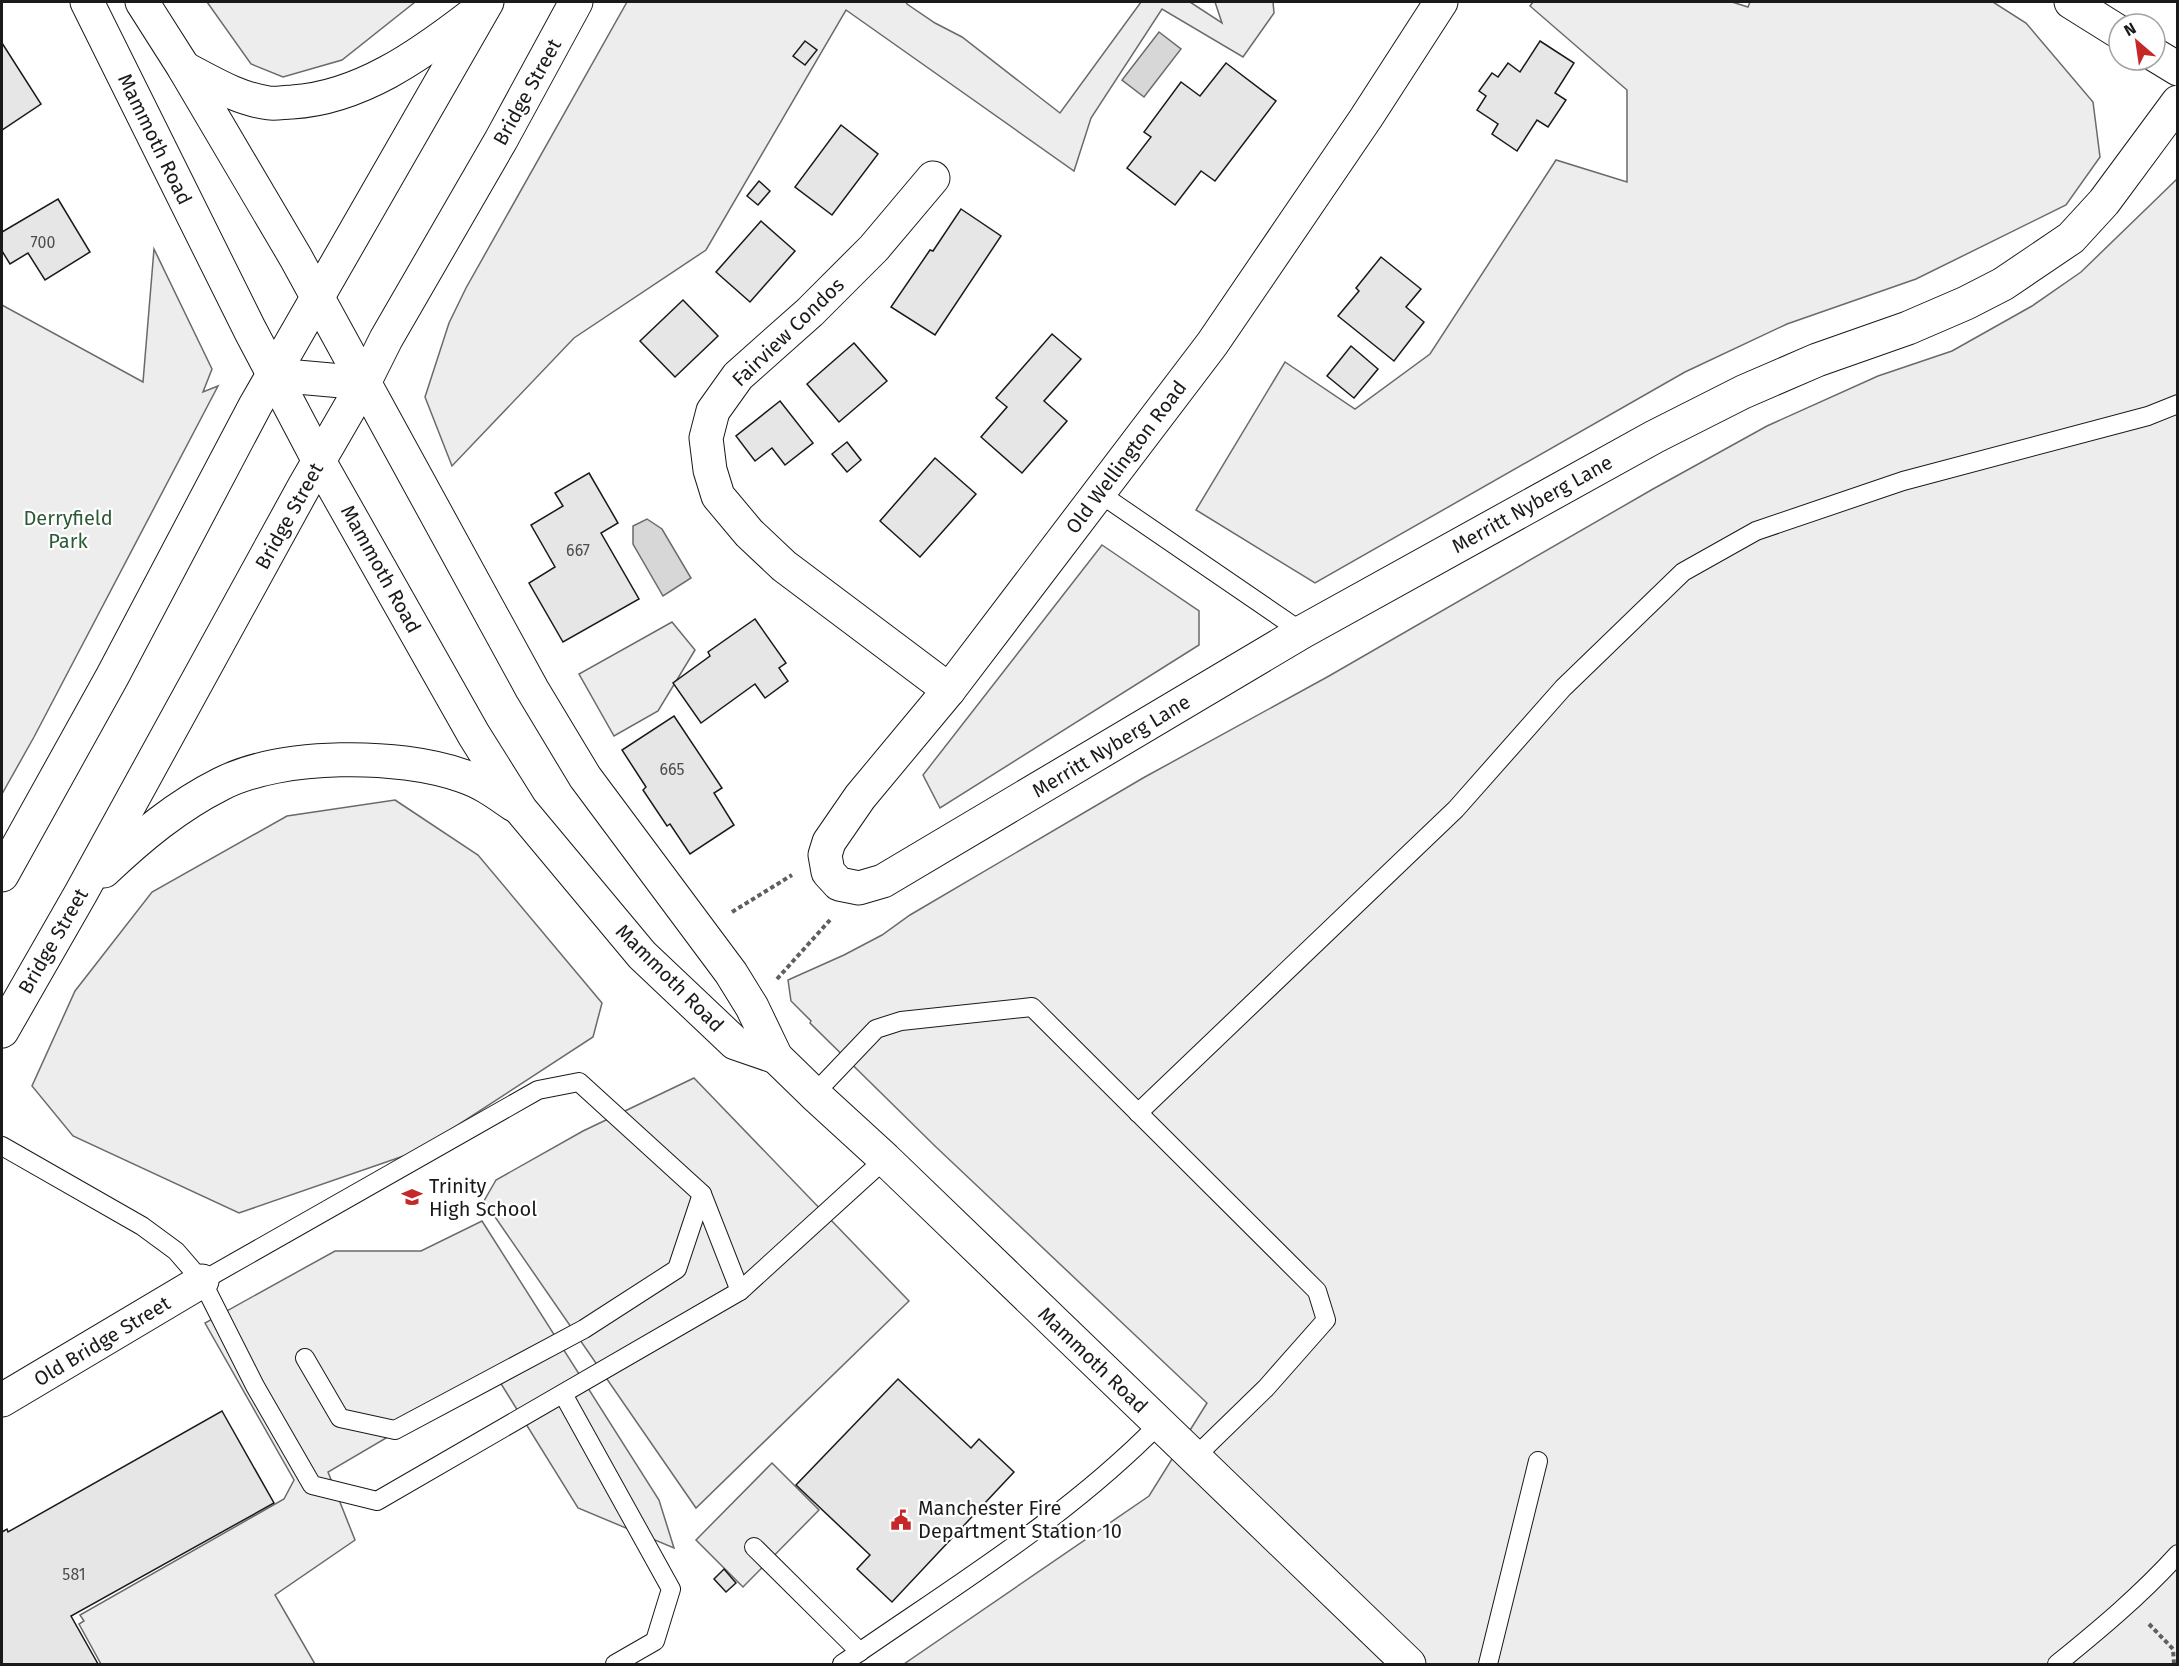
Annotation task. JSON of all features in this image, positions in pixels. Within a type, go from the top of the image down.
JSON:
[{"type":"main road","name":"Mammoth Road","points":[[87,2],[319,461],[474,735],[521,810],[642,955],[735,1043],[776,1057]]},
{"type":"main road","name":"Mammoth Road","points":[[142,2],[184,68],[296,258],[532,689],[585,777],[731,973],[752,1007],[776,1057],[885,1159],[1409,1665]]},
{"type":"main road","name":"Bridge Street","points":[[2,1030],[81,893],[386,339],[501,140],[576,2]]},
{"type":"main road","name":"Old Wellington Road","points":[[825,855],[829,842],[860,798],[949,690],[1212,344],[1366,118],[1441,2]]},
{"type":"main road","points":[[2071,2],[2107,24]]},
{"type":"main road","points":[[2,876],[112,677],[255,406],[486,3]]},
{"type":"main road","points":[[184,68],[231,92],[270,103],[310,101],[339,93],[376,78],[427,49],[486,3]]},
{"type":"main road","name":"Merritt Nyberg Lane","points":[[859,888],[883,881],[1302,632],[1653,436],[1743,392],[1817,360],[1908,328],[2003,284],[2071,238],[2104,202],[2178,102]]},
{"type":"main road","name":"Fairview Condos","points":[[933,178],[866,256],[810,312],[738,376],[713,411],[706,438],[710,470],[718,496],[749,533],[784,566],[949,690]]},
{"type":"main road","points":[[274,375],[363,383]]},
{"type":"main road","points":[[81,893],[139,838],[181,807],[222,783],[261,768],[307,762],[355,760],[401,763],[464,776],[485,786],[521,810]]},
{"type":"main road","points":[[825,855],[828,872],[839,884],[859,888]]},
{"type":"main road","name":"Old Bridge Street","points":[[2,1400],[202,1281]]},
{"type":"lane","points":[[1138,1113],[1456,809],[1563,688],[1683,572],[1756,531],[1903,481],[2148,416],[2178,404]]},
{"type":"lane","points":[[1099,493],[1302,632]]},
{"type":"lane","points":[[814,1094],[876,1029],[901,1021],[1032,1007],[1317,1291],[1326,1320],[1266,1388],[1195,1457]]},
{"type":"lane","points":[[202,1281],[538,1090],[579,1082],[702,1194],[741,1291]]},
{"type":"lane","points":[[2,1146],[142,1226],[176,1251],[202,1281],[255,1386],[312,1485],[377,1501],[741,1291],[885,1159]]},
{"type":"lane","points":[[305,1358],[340,1418],[395,1430],[584,1329],[677,1269],[702,1194]]},
{"type":"lane","points":[[562,1394],[671,1589],[655,1641],[615,1665]]},
{"type":"lane","points":[[842,1665],[1024,1540],[1122,1462],[1160,1424]]},
{"type":"lane","points":[[1488,1665],[1538,1461]]},
{"type":"lane","points":[[754,1547],[860,1652]]},
{"type":"lane","points":[[2057,1665],[2156,1578],[2178,1554]]},
{"type":"path","points":[[726,915],[825,855]]},
{"type":"path","points":[[774,982],[859,888]]},
{"type":"path","points":[[2129,1602],[2173,1649],[2174,1665]]},
{"type":"shaded area","points":[[207,2],[415,2],[342,60],[283,77],[251,64]]},
{"type":"shaded area","points":[[627,2],[906,2],[935,23],[962,37],[1060,113],[1141,2],[1190,2],[1222,23],[1215,2],[1273,2],[1274,13],[1243,57],[1162,9],[1091,118],[1074,171],[846,10],[706,250],[574,338],[452,466],[425,397],[449,323],[466,288]]},
{"type":"shaded area","points":[[1533,2],[1732,2],[1748,7],[1750,2],[1993,2],[2026,23],[2093,102],[2100,157],[2066,205],[1916,279],[1787,324],[1685,372],[1315,583],[1196,510],[1285,362],[1355,409],[1430,354],[1556,160],[1627,182],[1627,90],[1530,6]]},
{"type":"shaded area","points":[[1159,32],[1181,49],[1144,97],[1122,80]]},
{"type":"shaded area","points":[[2177,179],[2177,1664],[904,1664],[1149,1496],[1207,1403],[936,1147],[810,1023],[811,1021],[791,1001],[788,980],[882,935],[910,915],[1143,778],[1329,676],[1767,426],[1878,376],[1952,351],[2032,306],[2081,272]]},
{"type":"shaded area","name":"Derryfield Park","points":[[154,249],[212,369],[203,392],[218,386],[2,794],[2,305],[143,382]]},
{"type":"shaded area","points":[[647,519],[662,529],[691,578],[663,596],[633,544],[633,526]]},
{"type":"shaded area","points":[[1102,545],[1199,611],[1199,645],[940,808],[923,775]]},
{"type":"shaded area","points":[[672,622],[695,650],[658,711],[614,736],[579,674]]},
{"type":"shaded area","points":[[395,800],[478,855],[602,1003],[593,1037],[418,1151],[239,1213],[73,1136],[32,1086],[75,991],[152,892],[287,816]]},
{"type":"shaded area","points":[[694,1078],[909,1301],[696,1508],[484,1201],[496,1180],[583,1131]]},
{"type":"shaded area","points":[[482,1221],[659,1500],[674,1548],[578,1508],[495,1374],[328,1472],[355,1540],[275,1595],[315,1664],[101,1664],[79,1624],[84,1621],[80,1615],[284,1499],[294,1480],[205,1323],[335,1251],[421,1251]]},
{"type":"shaded area","points":[[772,1463],[819,1510],[743,1587],[696,1540]]},
{"type":"building","points":[[805,41],[817,50],[805,65],[793,56]]},
{"type":"building","points":[[1540,41],[1574,63],[1555,93],[1566,100],[1548,127],[1537,120],[1517,151],[1492,134],[1498,124],[1477,110],[1486,96],[1479,91],[1492,73],[1498,77],[1508,63],[1520,72]]},
{"type":"building","points":[[2,43],[41,104],[2,130]]},
{"type":"building","points":[[1226,63],[1276,101],[1215,181],[1201,171],[1175,205],[1127,168],[1151,137],[1144,132],[1181,82],[1200,96]]},
{"type":"building","points":[[841,125],[878,154],[832,215],[795,187]]},
{"type":"building","points":[[759,181],[770,191],[758,205],[747,196]]},
{"type":"building","points":[[58,199],[90,252],[45,280],[28,253],[10,264],[2,251],[2,232]]},
{"type":"building","points":[[961,209],[1001,236],[935,335],[891,307]]},
{"type":"building","points":[[761,221],[795,251],[750,302],[716,272]]},
{"type":"building","points":[[1381,257],[1421,289],[1406,307],[1424,322],[1394,361],[1338,316],[1359,291],[1356,288]]},
{"type":"building","points":[[683,300],[718,336],[675,377],[640,341]]},
{"type":"building","points":[[1052,334],[1081,359],[1044,401],[1067,421],[1022,473],[981,437],[1007,407],[996,398]]},
{"type":"building","points":[[854,343],[887,381],[839,422],[807,384]]},
{"type":"building","points":[[1351,346],[1378,369],[1354,398],[1327,376]]},
{"type":"building","points":[[780,401],[813,443],[785,465],[772,448],[755,461],[736,436]]},
{"type":"building","points":[[847,442],[861,460],[847,472],[832,454]]},
{"type":"building","points":[[935,458],[976,494],[920,557],[880,521]]},
{"type":"building","points":[[589,473],[618,523],[601,533],[639,599],[563,642],[529,583],[555,567],[531,525],[563,506],[555,493]]},
{"type":"building","points":[[755,619],[786,663],[779,668],[788,681],[765,698],[755,684],[701,723],[673,683],[710,656],[708,652]]},
{"type":"building","points":[[674,716],[722,788],[714,793],[734,825],[690,854],[670,824],[667,826],[643,790],[646,787],[622,750]]},
{"type":"building","name":"Manchester Fire Department Station 10","points":[[898,1379],[971,1448],[979,1439],[1014,1472],[892,1602],[857,1569],[870,1555],[796,1485]]},
{"type":"building","points":[[222,1411],[274,1503],[71,1616],[98,1664],[2,1664],[2,1532],[7,1529],[8,1532]]},
{"type":"building","points":[[724,1569],[736,1583],[726,1592],[714,1579]]},
{"type":"place","name":"Trinity High School","points":[[412,1197]]},
{"type":"place","name":"Manchester Fire Department Station 10","points":[[901,1520]]}]
